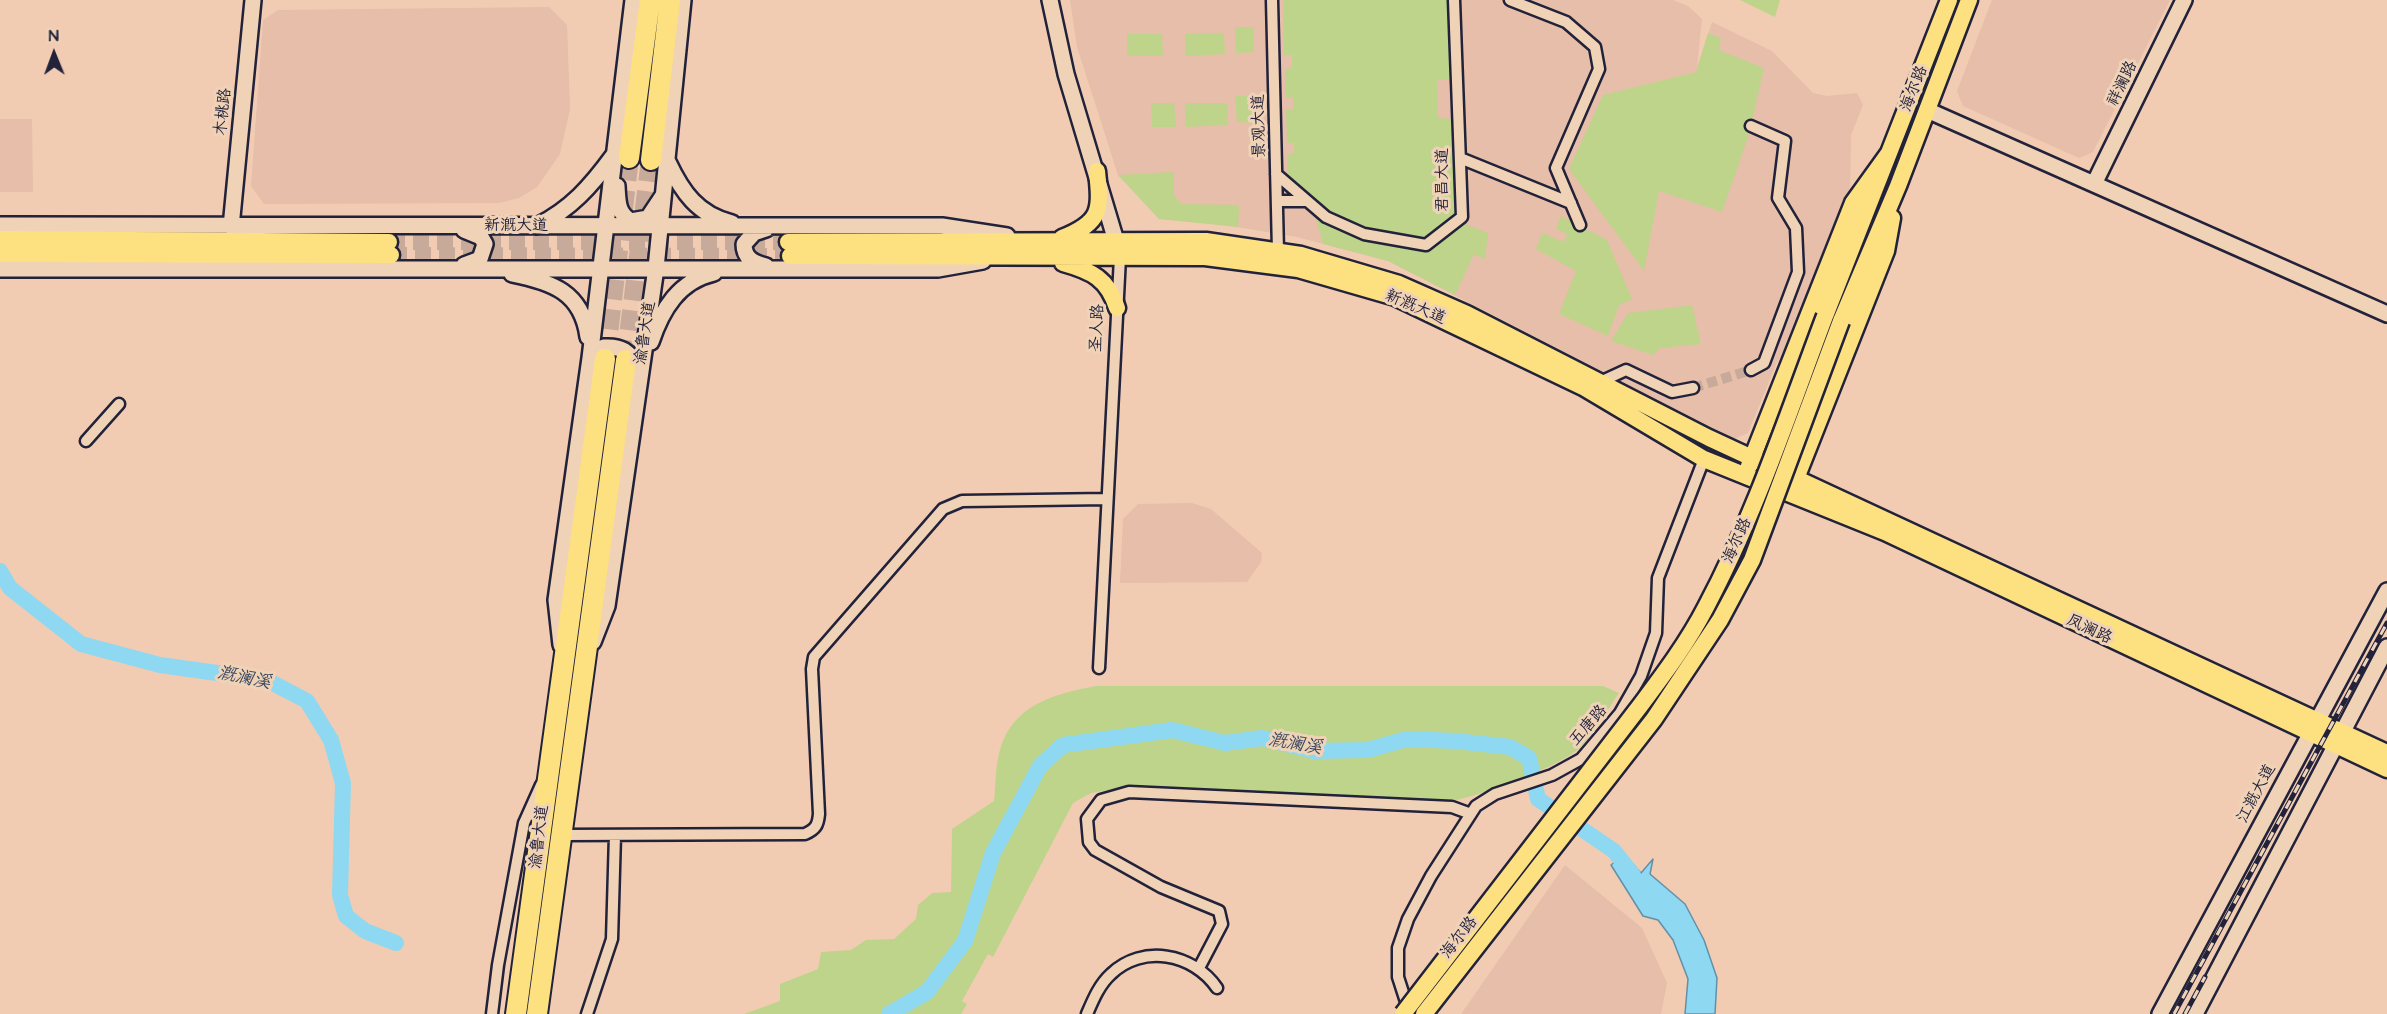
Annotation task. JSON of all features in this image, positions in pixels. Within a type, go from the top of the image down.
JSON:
[{"type":"highway","name":"渝鲁大道","points":[[622,156],[650,0]]},
{"type":"highway","name":"渝鲁大道","points":[[659,161],[670,0]]},
{"type":"highway","name":"渝鲁大道","points":[[516,1014],[563,660],[598,358]]},
{"type":"highway","name":"渝鲁大道","points":[[537,1014],[626,360]]},
{"type":"main road","name":"海尔路","points":[[1424,1014],[1654,719],[1720,621],[1752,560],[1889,153],[1949,0]]},
{"type":"main road","name":"海尔路","points":[[1403,1014],[1673,662],[1706,609],[1758,496],[1833,319],[1898,186],[1970,0]]},
{"type":"main road","points":[[1745,476],[1853,202],[1889,153]]},
{"type":"main road","points":[[1058,240],[1078,232],[1096,215],[1100,203],[1096,171]]},
{"type":"main road","points":[[1789,495],[1886,251],[1898,186]]},
{"type":"main road","points":[[0,239],[390,249],[0,254]]},
{"type":"main road","name":"新溉大道","points":[[1789,495],[1704,459],[1583,387],[1395,297],[1298,269],[1205,257],[1003,258],[789,249],[1031,240],[1206,241],[1302,255],[1400,284],[1467,314],[1600,382],[1796,477]]},
{"type":"main road","points":[[1042,258],[1092,272],[1106,284],[1117,308]]},
{"type":"main road","name":"凤澜路","points":[[1796,477],[2312,726],[2387,769]]},
{"type":"main road","name":"凤澜路","points":[[1789,495],[1885,532],[2312,726]]},
{"type":"main road","name":"凤澜路","points":[[2337,739],[2387,753]]},
{"type":"street","name":"木桃路","points":[[231,227],[253,0]]},
{"type":"street","name":"渝鲁大道","points":[[598,358],[600,268],[605,228],[622,156],[633,0]]},
{"type":"street","name":"渝鲁大道","points":[[586,662],[606,606],[656,268],[665,191],[659,161],[683,0]]},
{"type":"street","name":"圣人路","points":[[1050,0],[1066,74],[1118,240],[1120,257],[1099,668]]},
{"type":"street","name":"景观大道","points":[[1272,0],[1278,252]]},
{"type":"street","name":"君昌大道","points":[[1276,174],[1326,217],[1364,234],[1426,245],[1462,217],[1454,0]]},
{"type":"street","points":[[1510,0],[1566,22],[1595,47],[1599,69],[1556,168],[1580,225]]},
{"type":"street","name":"祥澜路","points":[[2094,184],[2184,0]]},
{"type":"street","points":[[1926,110],[2387,314]]},
{"type":"street","points":[[1751,126],[1785,141],[1778,198],[1796,228],[1798,272],[1764,363],[1751,370]]},
{"type":"street","points":[[622,156],[618,207],[623,216],[631,221],[648,219],[665,191]]},
{"type":"street","points":[[533,227],[557,216],[576,202],[622,156]]},
{"type":"street","points":[[1460,158],[1571,203]]},
{"type":"street","points":[[659,161],[690,200],[705,213],[749,227]]},
{"type":"street","points":[[1277,201],[1307,201]]},
{"type":"street","name":"新溉大道","points":[[0,225],[605,228],[942,226],[1031,240]]},
{"type":"street","points":[[446,268],[480,259],[484,251],[482,237],[456,227]]},
{"type":"street","points":[[774,227],[748,237],[744,244],[744,252],[756,264],[776,269]]},
{"type":"street","name":"新溉大道","points":[[0,269],[938,269],[1003,258]]},
{"type":"street","points":[[481,268],[540,280],[573,299],[584,317],[598,358]]},
{"type":"street","points":[[639,376],[660,319],[680,289],[699,277],[736,269]]},
{"type":"street","points":[[598,358],[604,347],[621,348],[633,359],[639,376]]},
{"type":"street","points":[[1600,382],[1626,370],[1672,392],[1694,388]]},
{"type":"street","points":[[86,441],[119,404]]},
{"type":"street","name":"五唐路","points":[[1411,1014],[1398,977],[1398,948],[1408,919],[1476,806],[1495,794],[1552,775],[1581,759],[1592,749],[1620,713],[1641,676],[1658,621],[1655,593],[1658,578],[1704,459]]},
{"type":"street","points":[[563,835],[805,834],[814,830],[818,824],[819,814],[812,669],[814,657],[943,509],[962,501],[1107,499]]},
{"type":"street","name":"江溉大道","points":[[2160,1014],[2312,726],[2387,591]]},
{"type":"street","points":[[2195,1014],[2387,647]]},
{"type":"street","points":[[492,1014],[498,965],[524,823],[549,768]]},
{"type":"street","points":[[1199,968],[1222,924],[1219,910],[1161,887],[1095,850],[1089,842],[1087,819],[1101,800],[1129,792],[1452,807],[1471,814]]},
{"type":"street","points":[[587,1014],[612,939],[615,835]]},
{"type":"street","points":[[1087,1014],[1096,992],[1110,974],[1126,962],[1148,956],[1167,956],[1188,962],[1199,968],[1216,988]]},
{"type":"shaded area","points":[[1070,0],[1673,0],[1688,6],[1702,19],[1697,68],[1712,22],[1772,51],[1813,93],[1827,96],[1857,93],[1863,105],[1851,135],[1850,200],[1793,343],[1777,362],[1748,433],[1734,439],[1388,261],[1297,237],[1218,224],[1159,219],[1118,175],[1077,47]]},
{"type":"shaded area","points":[[1992,0],[2170,0],[2093,152],[2079,158],[1963,106],[1957,91]]},
{"type":"shaded area","points":[[549,7],[567,25],[570,109],[560,154],[537,187],[519,198],[499,203],[264,204],[251,186],[263,20],[278,10]]},
{"type":"shaded area","points":[[0,119],[32,119],[33,192],[0,192]]},
{"type":"shaded area","points":[[1192,503],[1211,509],[1262,553],[1261,562],[1247,582],[1120,583],[1123,519],[1138,504]]},
{"type":"shaded area","points":[[1565,865],[1642,928],[1667,983],[1661,1014],[1461,1014]]},
{"type":"green space","points":[[1283,0],[1449,0],[1451,80],[1437,80],[1438,118],[1453,119],[1457,216],[1427,238],[1383,235],[1366,230],[1337,215],[1288,179],[1287,154],[1294,154],[1294,143],[1287,143],[1286,109],[1293,109],[1293,98],[1286,97],[1285,69],[1292,68],[1292,55],[1284,55]]},
{"type":"green space","points":[[1740,0],[1780,0],[1775,17]]},
{"type":"green space","points":[[1235,27],[1253,27],[1254,52],[1236,53]]},
{"type":"green space","points":[[1224,33],[1225,54],[1186,56],[1185,34]]},
{"type":"green space","points":[[1708,33],[1721,38],[1719,50],[1764,68],[1749,134],[1722,212],[1659,191],[1644,271],[1569,169],[1603,95],[1696,72]]},
{"type":"green space","points":[[1127,34],[1162,34],[1163,56],[1127,56]]},
{"type":"green space","points":[[1235,96],[1254,96],[1255,123],[1237,122]]},
{"type":"green space","points":[[1151,103],[1174,103],[1176,127],[1152,127]]},
{"type":"green space","points":[[1185,103],[1227,103],[1228,125],[1186,127]]},
{"type":"green space","points":[[1174,172],[1174,195],[1181,204],[1239,205],[1238,227],[1159,219],[1118,175]]},
{"type":"green space","points":[[1561,216],[1607,240],[1632,299],[1619,305],[1608,336],[1559,314],[1576,271],[1536,249],[1542,233],[1564,242],[1567,234],[1556,229]]},
{"type":"green space","points":[[1316,219],[1364,238],[1430,251],[1462,223],[1488,233],[1485,259],[1474,254],[1455,295],[1388,261],[1323,244]]},
{"type":"green space","points":[[1692,305],[1701,344],[1660,348],[1653,355],[1611,341],[1628,313]]},
{"type":"green space","points":[[1096,686],[1603,686],[1619,693],[1594,731],[1577,750],[1518,780],[1452,801],[1133,786],[1091,793],[1073,803],[993,957],[988,954],[962,1001],[967,1004],[961,1014],[744,1014],[780,1001],[780,984],[818,969],[821,952],[851,950],[866,940],[894,939],[916,919],[918,905],[932,893],[951,892],[952,829],[994,801],[997,762],[1006,735],[1014,722],[1025,712],[1051,697]]},
{"type":"water","points":[[1624,854],[1641,873],[1653,859],[1650,874],[1685,904],[1704,940],[1717,978],[1715,1014],[1685,1014],[1688,979],[1673,940],[1658,920],[1643,916],[1611,865]]},
{"type":"waterway","name":"溉澜溪","points":[[0,571],[10,588],[81,644],[160,665],[267,680],[307,701],[331,740],[343,783],[340,895],[346,916],[365,931],[396,943]]},
{"type":"waterway","name":"溉澜溪","points":[[889,1014],[927,992],[965,941],[993,853],[1040,766],[1063,745],[1172,730],[1225,743],[1262,738],[1314,751],[1367,750],[1407,739],[1456,741],[1510,747],[1529,758],[1538,799],[1614,851],[1633,875]]},
{"type":"tunnel","points":[[605,359],[629,158]]},
{"type":"tunnel","points":[[626,360],[651,160]]},
{"type":"tunnel","points":[[389,242],[788,242]]},
{"type":"tunnel","points":[[391,255],[790,256]]},
{"type":"tunnel","points":[[1693,388],[1751,370]]},
{"type":"railway","points":[[2174,1014],[2387,623]]},
{"type":"railway","points":[[2185,1014],[2205,977]]}]
